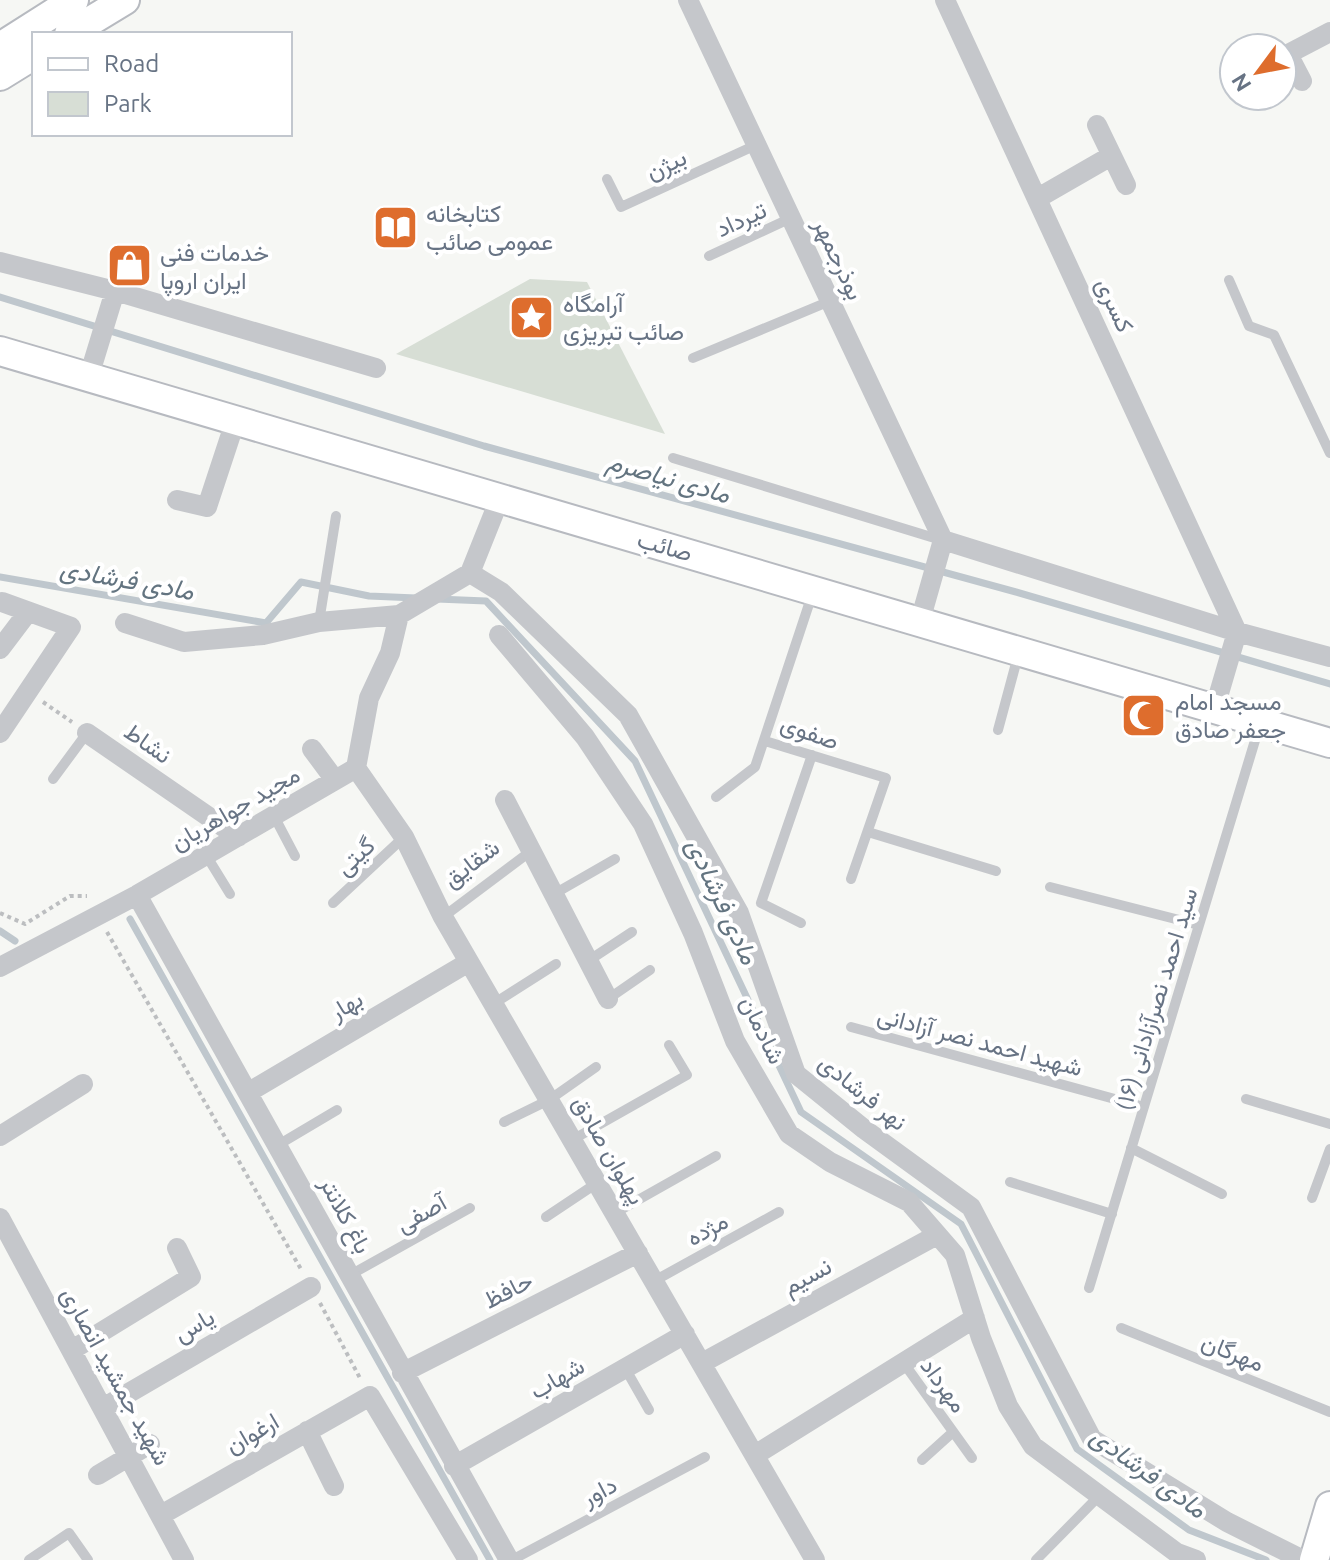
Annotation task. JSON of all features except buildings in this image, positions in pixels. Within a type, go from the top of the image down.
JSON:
[{"type":"main road","points":[[0,47],[74,0]]},
{"type":"main road","points":[[72,32],[125,0]]},
{"type":"main road","points":[[0,76],[32,56]]},
{"type":"main road","name":"صائب","points":[[0,351],[1330,743]]},
{"type":"main road","points":[[1314,1560],[1330,1506]]},
{"type":"street","name":"بوذرجمهر","points":[[688,0],[943,540]]},
{"type":"street","name":"کسری","points":[[945,0],[1038,198],[1231,647]]},
{"type":"street","points":[[1302,81],[1288,54],[1330,32]]},
{"type":"street","points":[[1097,125],[1126,185]]},
{"type":"street","points":[[1038,198],[1111,156]]},
{"type":"street","points":[[0,262],[114,297],[376,368]]},
{"type":"street","points":[[89,376],[114,297]]},
{"type":"street","points":[[177,500],[207,507],[236,419]]},
{"type":"street","points":[[125,623],[184,642],[263,635],[319,622],[399,615],[470,573],[500,498]]},
{"type":"street","points":[[920,621],[943,540],[1231,647],[1330,657]]},
{"type":"street","name":"نهر فرشادی","points":[[470,573],[501,592],[628,715],[739,913],[796,1074],[864,1129],[971,1207],[1092,1439],[1227,1522],[1303,1560]]},
{"type":"street","points":[[0,733],[71,627],[2,602]]},
{"type":"street","points":[[0,649],[28,612]]},
{"type":"street","points":[[356,768],[369,698],[390,653],[399,615]]},
{"type":"street","name":"شادمان","points":[[499,635],[585,737],[643,824],[693,933],[735,1041],[789,1134],[830,1162],[909,1202],[955,1255],[1008,1406],[1033,1446],[1181,1558]]},
{"type":"street","points":[[1215,707],[1231,647]]},
{"type":"street","name":"نشاط","points":[[87,733],[238,837]]},
{"type":"street","points":[[312,749],[335,780]]},
{"type":"street","name":"مجید جواهریان","points":[[0,967],[137,895],[356,768]]},
{"type":"street","name":"پهلوان صادق","points":[[356,768],[404,837],[443,917],[815,1560]]},
{"type":"street","name":"شقایق","points":[[505,800],[608,999]]},
{"type":"street","name":"باغ کلانتر","points":[[137,895],[454,1466],[510,1560]]},
{"type":"street","name":"بهار","points":[[249,1092],[469,962]]},
{"type":"street","points":[[0,1136],[83,1084]]},
{"type":"street","name":"شهید جمشید انصاری","points":[[0,1218],[184,1560]]},
{"type":"street","name":"نسیم","points":[[702,1363],[937,1235]]},
{"type":"street","points":[[72,1350],[191,1277],[177,1248]]},
{"type":"street","name":"حافظ","points":[[402,1373],[638,1253]]},
{"type":"street","name":"یاس","points":[[103,1408],[311,1287]]},
{"type":"street","points":[[755,1455],[975,1318]]},
{"type":"street","name":"شهاب","points":[[454,1466],[685,1334]]},
{"type":"street","points":[[370,1396],[468,1560]]},
{"type":"street","name":"ارغوان","points":[[161,1515],[370,1396]]},
{"type":"street","points":[[307,1431],[334,1486]]},
{"type":"street","points":[[98,1475],[150,1444]]},
{"type":"lane","name":"بیژن","points":[[607,179],[621,207],[756,145]]},
{"type":"lane","name":"تیرداد","points":[[709,256],[791,218]]},
{"type":"lane","points":[[1229,280],[1249,326],[1274,335],[1330,453]]},
{"type":"lane","points":[[693,358],[830,301]]},
{"type":"lane","points":[[673,458],[943,540]]},
{"type":"lane","points":[[319,622],[336,516]]},
{"type":"lane","name":"صفوی","points":[[814,590],[765,741],[886,778],[851,879]]},
{"type":"lane","points":[[998,730],[1020,650]]},
{"type":"lane","name":"سید احمد نصرآزادانی (۱۶)","points":[[1089,1288],[1261,722]]},
{"type":"lane","points":[[53,779],[87,733]]},
{"type":"lane","points":[[716,797],[755,767],[765,741]]},
{"type":"lane","points":[[801,923],[761,903],[812,755]]},
{"type":"lane","points":[[274,816],[295,856]]},
{"type":"lane","points":[[868,832],[996,871]]},
{"type":"lane","name":"گیتی","points":[[333,903],[404,837]]},
{"type":"lane","name":"شقایق","points":[[443,917],[531,851]]},
{"type":"lane","points":[[206,855],[230,894]]},
{"type":"lane","points":[[554,894],[615,859]]},
{"type":"lane","points":[[1050,887],[1199,925]]},
{"type":"lane","points":[[588,961],[632,932]]},
{"type":"lane","points":[[493,1004],[556,964]]},
{"type":"lane","name":"شقایق","points":[[608,999],[650,970]]},
{"type":"lane","name":"شهید احمد نصر آزادانی","points":[[851,1027],[1144,1107]]},
{"type":"lane","points":[[572,1140],[687,1075],[669,1045]]},
{"type":"lane","points":[[504,1122],[549,1100],[596,1067]]},
{"type":"lane","points":[[1246,1099],[1330,1124]]},
{"type":"lane","points":[[278,1145],[337,1110]]},
{"type":"lane","points":[[1131,1148],[1222,1194]]},
{"type":"lane","points":[[1312,1198],[1330,1149]]},
{"type":"lane","points":[[615,1213],[716,1156]]},
{"type":"lane","points":[[1010,1182],[1112,1214]]},
{"type":"lane","points":[[546,1217],[597,1183]]},
{"type":"lane","name":"آصفی","points":[[349,1276],[470,1208]]},
{"type":"lane","name":"مژده","points":[[654,1281],[779,1212]]},
{"type":"lane","name":"مهرگان","points":[[1121,1328],[1330,1412]]},
{"type":"lane","name":"مهرداد","points":[[903,1362],[972,1458]]},
{"type":"lane","points":[[625,1368],[649,1410]]},
{"type":"lane","name":"مهرداد","points":[[922,1460],[953,1432]]},
{"type":"lane","name":"داور","points":[[510,1560],[705,1457]]},
{"type":"lane","points":[[1036,1560],[1100,1495]]},
{"type":"lane","points":[[29,1560],[69,1533],[88,1560]]},
{"type":"path","name":"نشاط","points":[[28,692],[87,733]]},
{"type":"path","points":[[98,916],[311,1287],[370,1396]]},
{"type":"green space","points":[[530,279],[587,282],[665,434],[396,354]]},
{"type":"waterway","name":"مادی نیاصرم","points":[[0,297],[484,446],[1016,592],[1330,684]]},
{"type":"waterway","name":"مادی فرشادی","points":[[0,577],[266,623],[301,582],[369,596],[416,598]]},
{"type":"waterway","name":"مادی فرشادی","points":[[437,599],[486,601],[635,761],[801,1112],[961,1224],[1077,1449],[1189,1530],[1266,1560]]},
{"type":"waterway","points":[[130,919],[490,1560]]},
{"type":"waterway","points":[[0,931],[15,941]]},
{"type":"place","name":"کتابخانه عمومی صائب","points":[[395,227]]},
{"type":"place","name":"خدمات فنی ایران اروپا","points":[[129,266]]},
{"type":"place","name":"آرامگاه صائب تبریزی","points":[[532,317]]},
{"type":"place","name":"مسجد امام جعفر صادق","points":[[1144,715]]}]
